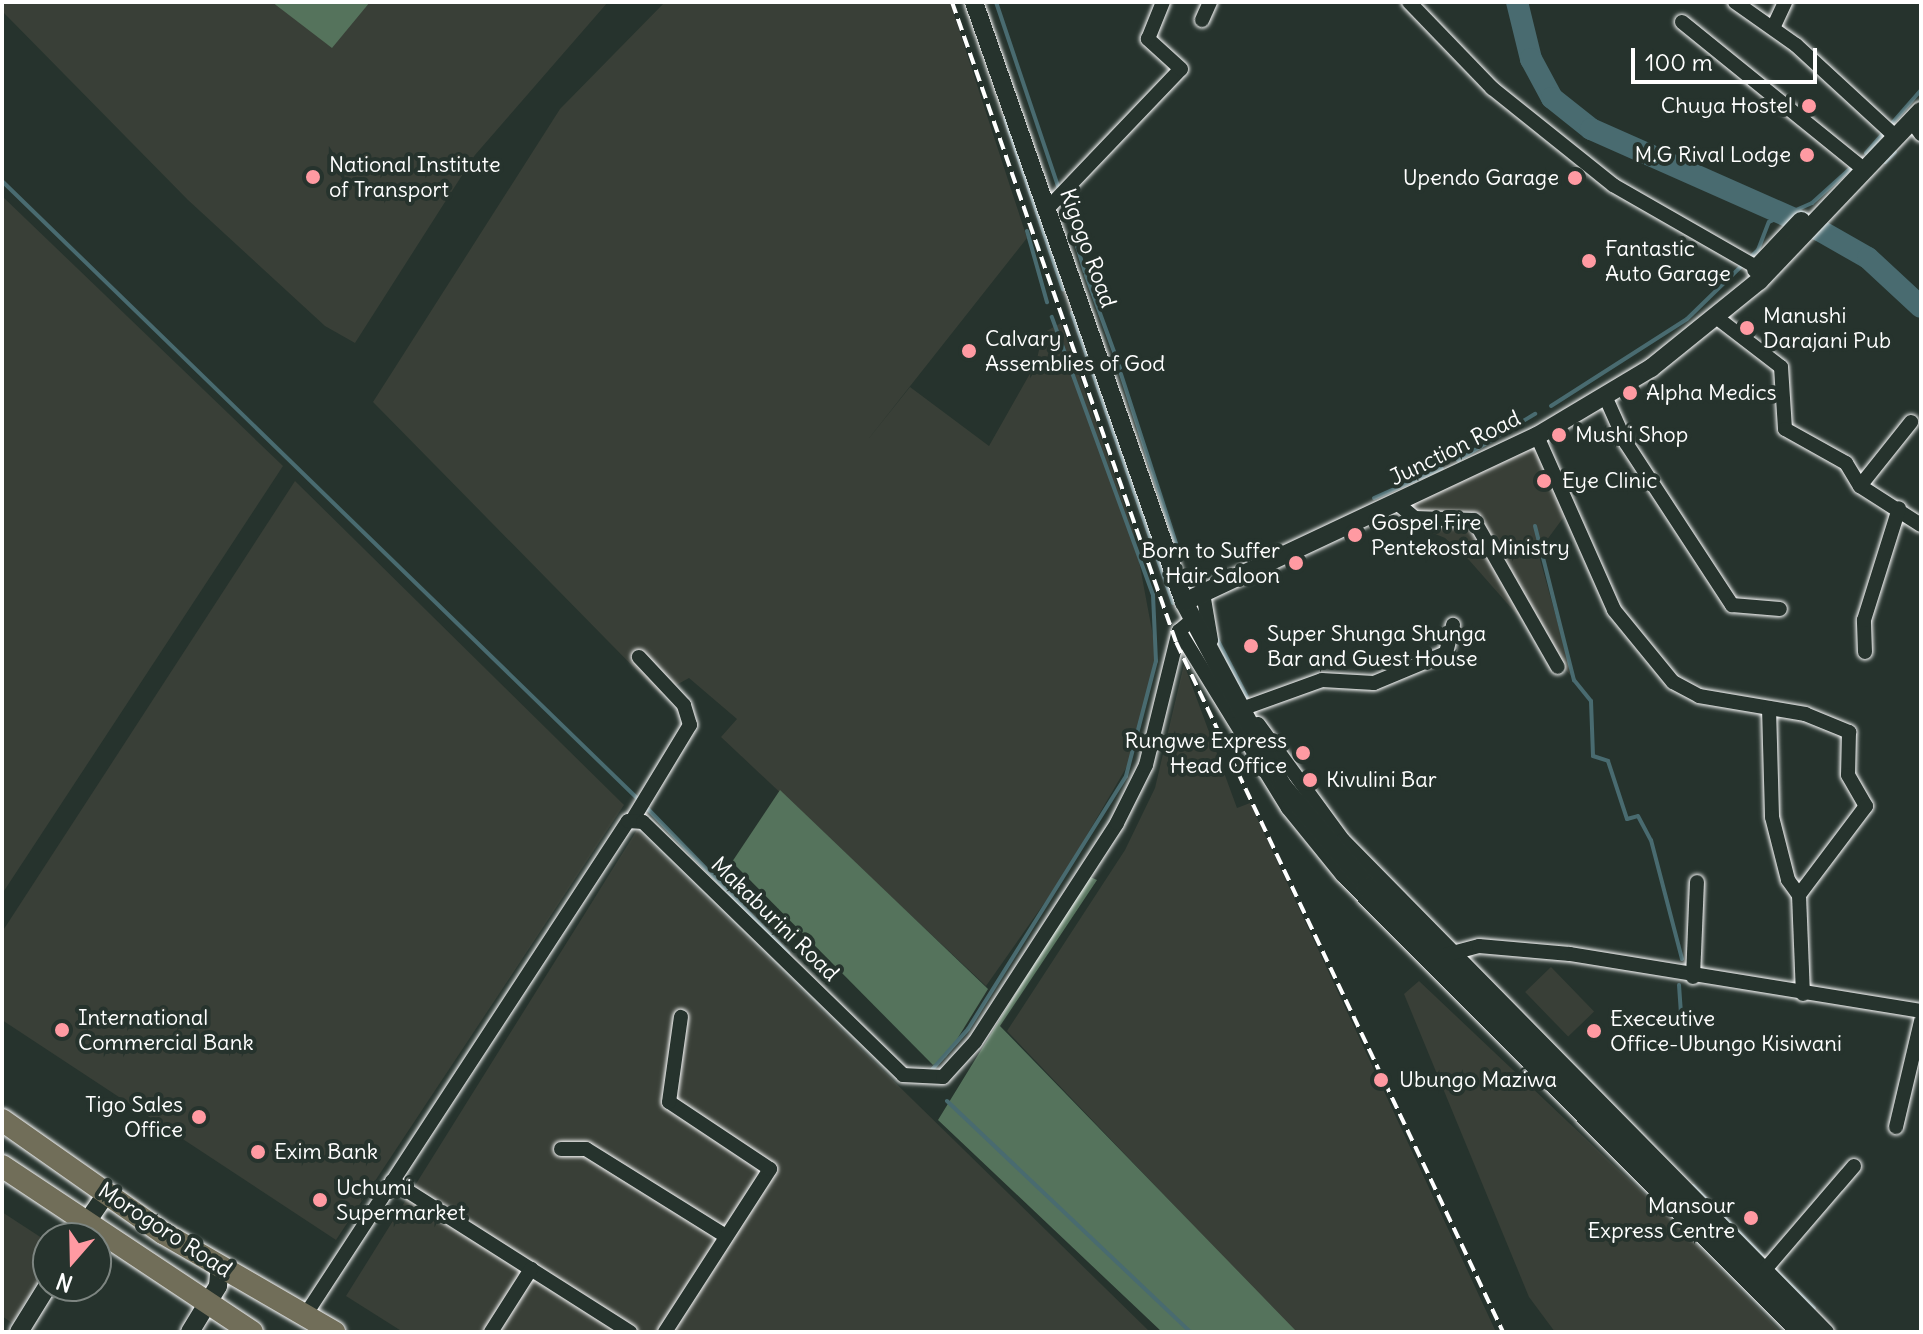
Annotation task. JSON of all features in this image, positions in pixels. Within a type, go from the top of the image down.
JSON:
[{"type":"highway","name":"Morogoro Road","points":[[2,1120],[106,1194],[304,1317],[334,1332]]},
{"type":"highway","name":"Morogoro Road","points":[[2,1166],[69,1222]]},
{"type":"highway","name":"Morogoro Road","points":[[112,1249],[252,1332]]},
{"type":"main road","name":"Kigogo Road","points":[[974,2],[1048,208],[1185,618],[1291,796],[1444,957],[1763,1272],[1815,1332]]},
{"type":"main road","points":[[1821,211],[1880,158],[1896,137],[1918,123]]},
{"type":"main road","points":[[1777,254],[1862,168],[1880,158]]},
{"type":"main road","name":"Junction Road","points":[[1722,312],[1758,268],[1777,254]]},
{"type":"main road","name":"Junction Road","points":[[1185,618],[1203,593],[1537,436],[1605,396],[1722,312],[1777,254]]},
{"type":"main road","points":[[86,1222],[106,1194]]},
{"type":"main road","points":[[190,1332],[207,1303],[220,1265]]},
{"type":"main road","points":[[19,1332],[38,1302]]},
{"type":"street","points":[[1048,208],[1181,69],[1148,39],[1163,2]]},
{"type":"street","points":[[1202,20],[1210,2]]},
{"type":"street","points":[[1409,2],[1492,88],[1613,185],[1758,268]]},
{"type":"street","points":[[1735,2],[1773,28],[1896,137]]},
{"type":"street","points":[[1773,28],[1785,2]]},
{"type":"street","points":[[1682,22],[1862,168]]},
{"type":"street","points":[[1722,312],[1781,367],[1782,427],[1846,463],[1860,486],[1899,508],[1921,525]]},
{"type":"street","points":[[1605,396],[1626,443],[1732,605],[1780,609]]},
{"type":"street","points":[[1860,486],[1911,422]]},
{"type":"street","points":[[1537,436],[1622,624],[1683,690],[1769,708],[1849,732],[1848,775],[1866,806],[1799,895]]},
{"type":"street","points":[[1397,503],[1415,518],[1474,520],[1558,667]]},
{"type":"street","points":[[1865,652],[1864,620],[1899,508]]},
{"type":"street","points":[[1203,593],[1207,633],[1241,709],[1322,680],[1374,683],[1446,653],[1453,625]]},
{"type":"street","points":[[1185,618],[1288,808],[1343,876],[1797,1332]]},
{"type":"street","name":"Makaburini Road","points":[[633,819],[900,1073],[932,1081],[975,1042],[1117,823],[1146,765],[1185,618]]},
{"type":"street","points":[[304,1317],[633,819],[690,725],[684,705],[639,657]]},
{"type":"street","points":[[1769,708],[1772,817],[1788,880],[1799,895],[1803,994]]},
{"type":"street","points":[[1693,977],[1697,882]]},
{"type":"street","points":[[1444,957],[1479,946],[1570,954],[1693,977],[1921,1011]]},
{"type":"street","points":[[665,1332],[770,1169],[669,1102],[681,1017]]},
{"type":"street","points":[[1896,1127],[1921,1021]]},
{"type":"street","points":[[561,1149],[586,1149],[726,1236]]},
{"type":"street","points":[[1827,1332],[1763,1272],[1854,1166]]},
{"type":"street","points":[[392,1181],[630,1332]]},
{"type":"street","points":[[491,1332],[531,1269]]},
{"type":"shaded area","name":"National Institute of Transport","points":[[2,2],[608,2],[475,155],[355,343],[325,326],[188,200],[2,11]]},
{"type":"shaded area","points":[[665,2],[950,2],[1027,238],[866,442],[910,387],[989,446],[1036,363],[1043,333],[1061,323],[1133,529],[1156,652],[1133,756],[1062,878],[986,986],[721,737],[737,719],[689,678],[660,694],[373,402],[560,109]]},
{"type":"shaded area","points":[[2,196],[283,466],[2,894]]},
{"type":"shaded area","points":[[1535,445],[1566,514],[1538,552],[1573,678],[1469,560],[1445,538],[1411,524],[1406,512],[1413,498]]},
{"type":"shaded area","points":[[295,481],[624,805],[336,1240],[2,1020],[2,932]]},
{"type":"shaded area","points":[[1184,664],[1237,808],[1250,803],[1496,1332],[1295,1332],[1007,1031],[1125,850],[1155,788]]},
{"type":"shaded area","points":[[637,830],[1150,1332],[403,1332],[346,1296]]},
{"type":"shaded area","points":[[1551,967],[1594,1012],[1568,1037],[1525,992]]},
{"type":"shaded area","points":[[1419,981],[1677,1225],[1781,1332],[1555,1332],[1529,1297],[1404,994]]},
{"type":"shaded area","points":[[2,1212],[32,1232],[32,1291],[12,1323],[2,1316]]},
{"type":"green space","points":[[272,2],[370,2],[332,48]]},
{"type":"green space","points":[[780,790],[988,989],[946,1057],[933,1065],[732,862]]},
{"type":"green space","points":[[1088,876],[1097,880],[1000,1026],[1297,1332],[1162,1332],[938,1120]]},
{"type":"waterway","points":[[996,2],[1059,189]]},
{"type":"waterway","points":[[1517,2],[1531,59],[1552,98],[1591,129],[1819,230],[1868,258],[1921,307]]},
{"type":"waterway","points":[[1866,153],[1921,90]]},
{"type":"waterway","points":[[1005,118],[1063,289]]},
{"type":"waterway","points":[[1885,162],[1895,152]]},
{"type":"waterway","points":[[1551,406],[1687,319],[1758,250],[1769,222],[1812,203],[1853,166]]},
{"type":"waterway","points":[[2,181],[640,801]]},
{"type":"waterway","points":[[1062,197],[1085,272]]},
{"type":"waterway","points":[[1027,231],[1047,302]]},
{"type":"waterway","points":[[1086,275],[1120,368]]},
{"type":"waterway","points":[[1072,313],[1173,603]]},
{"type":"waterway","points":[[929,1073],[968,1029],[1126,776],[1156,661],[1153,595],[1052,317]]},
{"type":"waterway","points":[[1121,374],[1179,553]]},
{"type":"waterway","points":[[1458,460],[1535,414]]},
{"type":"waterway","points":[[1374,498],[1442,468]]},
{"type":"waterway","points":[[1535,526],[1574,680],[1591,701],[1593,756],[1608,761],[1627,819],[1638,816],[1651,840],[1682,959]]},
{"type":"waterway","points":[[1217,639],[1247,697]]},
{"type":"waterway","points":[[646,807],[788,953]]},
{"type":"waterway","points":[[1679,985],[1681,1015]]},
{"type":"waterway","points":[[947,1101],[1190,1332]]},
{"type":"waterway","points":[[1693,1186],[1762,1256]]},
{"type":"waterway","points":[[1773,1268],[1814,1308]]},
{"type":"railway","points":[[952,2],[1176,642],[1503,1332]]},
{"type":"place","name":"Chuya Hostel","points":[[1809,106]]},
{"type":"place","name":"M.G Rival Lodge","points":[[1807,155]]},
{"type":"place","name":"National Institute of Transport","points":[[313,177]]},
{"type":"place","name":"Upendo Garage","points":[[1575,178]]},
{"type":"place","name":"Fantastic Auto Garage","points":[[1589,261]]},
{"type":"place","name":"Manushi Darajani Pub","points":[[1747,328]]},
{"type":"place","name":"Calvary Assemblies of God","points":[[969,351]]},
{"type":"place","name":"Alpha Medics","points":[[1630,393]]},
{"type":"place","name":"Mushi Shop","points":[[1559,435]]},
{"type":"place","name":"Eye Clinic","points":[[1544,481]]},
{"type":"place","name":"Gospel Fire Pentekostal Ministry","points":[[1355,535]]},
{"type":"place","name":"Born to Suffer Hair Saloon","points":[[1296,563]]},
{"type":"place","name":"Super Shunga Shunga Bar and Guest House","points":[[1251,646]]},
{"type":"place","name":"Rungwe Express Head Office","points":[[1303,753]]},
{"type":"place","name":"Kivulini Bar","points":[[1310,780]]},
{"type":"place","name":"International Commercial Bank","points":[[62,1030]]},
{"type":"place","name":"Execeutive Office-Ubungo Kisiwani","points":[[1594,1031]]},
{"type":"place","name":"Ubungo Maziwa","points":[[1381,1080]]},
{"type":"place","name":"Tigo Sales Office","points":[[199,1117]]},
{"type":"place","name":"Exim Bank","points":[[258,1152]]},
{"type":"place","name":"Uchumi Supermarket","points":[[320,1200]]},
{"type":"place","name":"Mansour Express Centre","points":[[1751,1218]]}]
